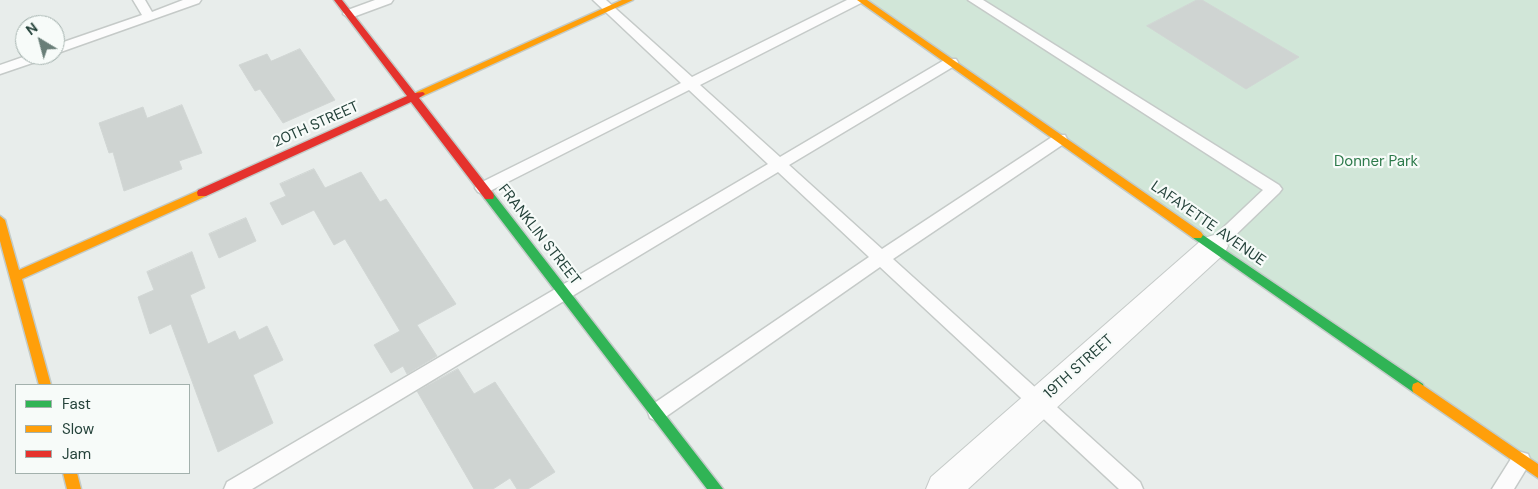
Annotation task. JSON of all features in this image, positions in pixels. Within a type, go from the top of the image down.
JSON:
[{"type":"street","name":"FRANKLIN STREET","points":[[338,0],[716,489]]},
{"type":"street","name":"20TH STREET","points":[[16,277],[414,97],[604,4],[629,0]]},
{"type":"street","name":"LAFAYETTE AVENUE","points":[[861,0],[1538,472]]},
{"type":"street","points":[[0,220],[46,384]]},
{"type":"street","name":"19TH STREET","points":[[944,489],[1214,246]]},
{"type":"street","points":[[70,474],[74,489]]},
{"type":"lane","points":[[139,0],[149,17]]},
{"type":"lane","points":[[65,46],[195,0]]},
{"type":"lane","points":[[350,14],[387,0]]},
{"type":"lane","points":[[483,188],[857,0]]},
{"type":"lane","points":[[974,0],[1274,189],[1214,246]]},
{"type":"lane","points":[[604,4],[1133,489]]},
{"type":"lane","points":[[234,489],[951,62]]},
{"type":"lane","points":[[0,70],[15,65]]},
{"type":"lane","points":[[656,412],[881,258],[1060,139]]},
{"type":"lane","points":[[1502,489],[1521,461]]},
{"type":"green space","name":"Donner Park","points":[[862,0],[1538,0],[1538,472]]},
{"type":"building","points":[[1197,0],[1202,0],[1299,57],[1246,89],[1147,26]]},
{"type":"building","points":[[300,49],[335,100],[283,123],[260,89],[255,91],[239,65],[267,54],[271,61]]},
{"type":"building","points":[[182,105],[202,153],[179,161],[182,169],[124,191],[113,152],[109,153],[99,123],[143,107],[147,118]]},
{"type":"building","points":[[314,169],[325,188],[361,172],[380,202],[386,199],[456,304],[417,325],[437,356],[407,374],[403,366],[391,373],[374,345],[400,331],[345,239],[334,245],[314,210],[282,225],[270,203],[286,196],[280,184]]},
{"type":"building","points":[[246,218],[256,241],[219,258],[209,234]]},
{"type":"building","points":[[192,252],[205,288],[190,295],[208,344],[235,331],[239,340],[267,326],[283,360],[253,375],[273,423],[218,452],[171,324],[150,334],[138,297],[154,290],[147,272]]},
{"type":"building","points":[[458,369],[474,394],[495,382],[555,472],[528,489],[517,489],[510,478],[493,489],[474,489],[417,391]]},
{"type":"traffic: fast","points":[[489,196],[716,489]]},
{"type":"traffic: fast","points":[[1197,235],[1418,388]]},
{"type":"traffic: slow","points":[[420,94],[629,0]]},
{"type":"traffic: slow","points":[[861,0],[1197,235]]},
{"type":"traffic: slow","points":[[16,277],[202,193]]},
{"type":"traffic: slow","points":[[0,220],[45,384]]},
{"type":"traffic: slow","points":[[1418,388],[1538,472]]},
{"type":"traffic: slow","points":[[70,474],[74,489]]},
{"type":"traffic: jam","points":[[338,0],[489,196]]},
{"type":"traffic: jam","points":[[202,193],[420,94]]}]
